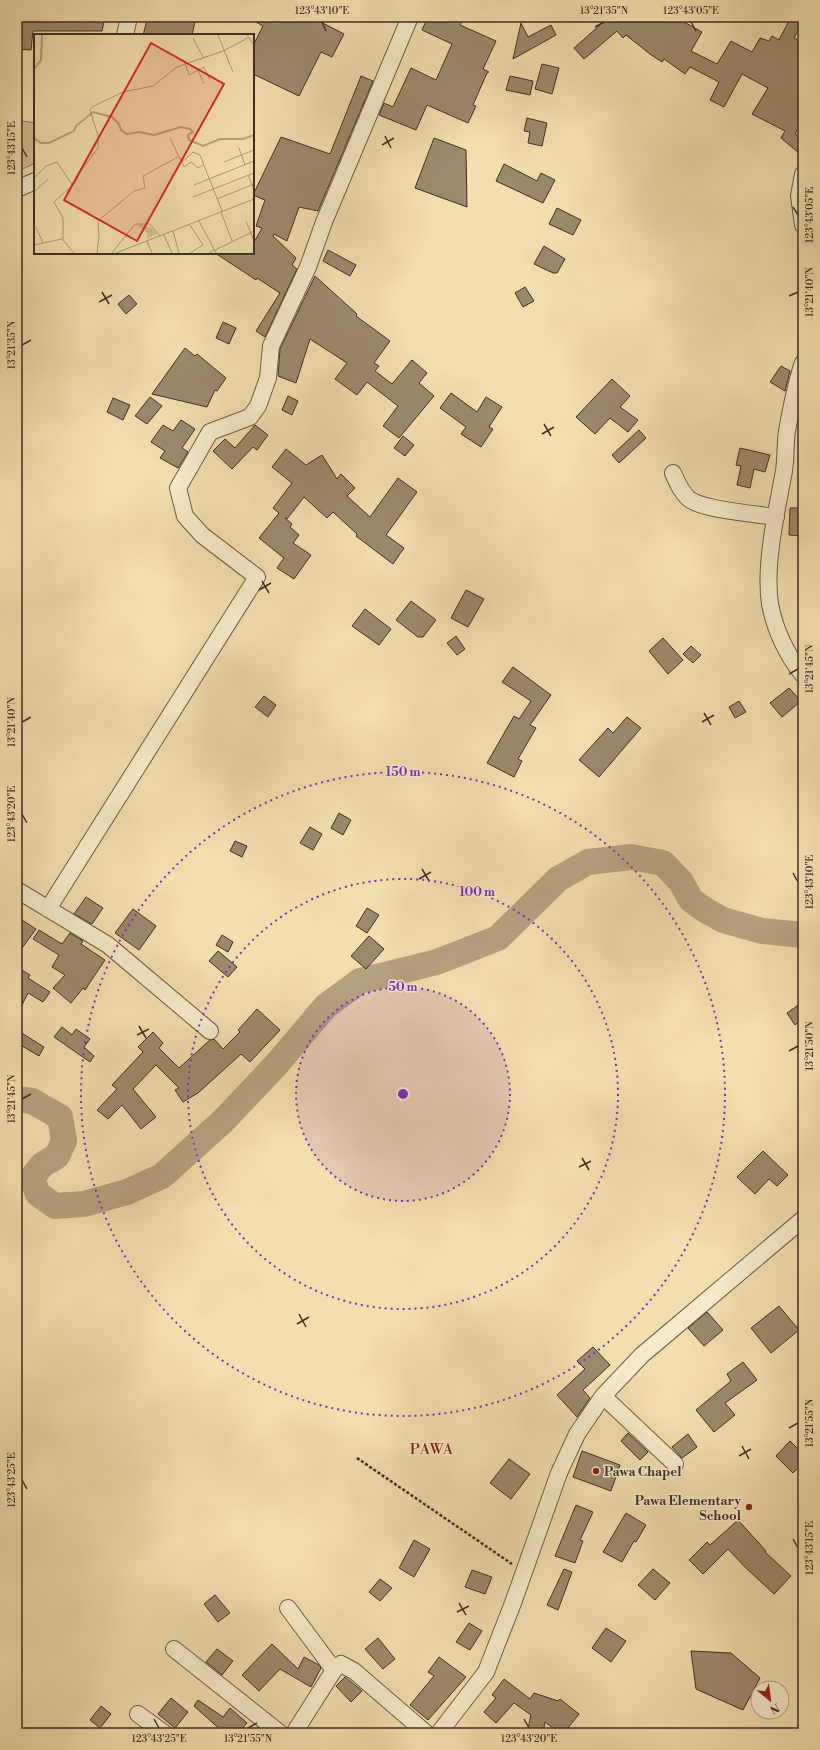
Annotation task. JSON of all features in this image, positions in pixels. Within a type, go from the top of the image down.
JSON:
[{"type":"street","points":[[125,34],[129,17]]},
{"type":"street","points":[[48,909],[257,577],[202,534],[185,516],[178,488],[210,432],[250,417],[258,406],[268,378],[271,346],[308,267],[324,222],[410,17]]},
{"type":"street","points":[[803,174],[799,196],[803,225]]},
{"type":"street","points":[[17,189],[34,181]]},
{"type":"street","points":[[803,363],[787,431],[784,470],[771,544],[770,604],[782,642],[793,662],[803,675]]},
{"type":"street","points":[[673,473],[680,488],[689,499],[704,506],[776,517]]},
{"type":"street","points":[[17,890],[108,945],[210,1032]]},
{"type":"street","points":[[439,1733],[486,1672],[559,1474],[577,1434],[603,1396],[642,1355],[803,1219]]},
{"type":"street","points":[[603,1396],[675,1464]]},
{"type":"street","points":[[288,1608],[334,1670]]},
{"type":"street","points":[[174,1649],[280,1733]]},
{"type":"street","points":[[294,1733],[334,1670],[341,1664],[354,1671],[426,1733]]},
{"type":"street","points":[[138,1714],[164,1733]]},
{"type":"path","points":[[357,1458],[524,1572]]},
{"type":"shaded area","points":[[17,120],[34,123],[34,164],[17,172]]},
{"type":"building","points":[[17,17],[105,17],[102,31],[33,31],[31,50],[17,49]]},
{"type":"building","points":[[148,17],[196,17],[192,34],[143,34]]},
{"type":"building","points":[[247,17],[305,17],[314,22],[315,19],[344,34],[332,57],[321,52],[299,96],[254,74],[254,44],[263,26]]},
{"type":"building","points":[[428,17],[464,17],[460,25],[496,41],[483,69],[489,72],[487,73],[473,105],[476,106],[468,123],[427,105],[416,130],[379,115],[384,103],[393,107],[411,68],[436,80],[452,44],[422,30]]},
{"type":"building","points":[[609,17],[675,17],[702,32],[691,51],[717,64],[731,41],[752,52],[760,38],[769,41],[772,36],[779,40],[791,17],[803,17],[803,21],[794,38],[803,43],[803,121],[795,134],[802,139],[799,153],[781,138],[785,131],[752,114],[768,88],[742,74],[724,107],[710,100],[719,82],[690,67],[685,74],[664,59],[662,62],[626,35],[623,38],[617,31],[584,59],[574,48]]},
{"type":"building","points":[[521,23],[528,37],[551,25],[556,35],[513,59]]},
{"type":"building","points":[[542,64],[559,68],[552,94],[535,89]]},
{"type":"building","points":[[361,76],[373,81],[318,211],[299,207],[287,241],[274,234],[273,236],[296,258],[292,265],[297,269],[265,337],[256,331],[280,293],[257,278],[256,280],[217,254],[254,254],[254,242],[262,228],[256,226],[265,200],[254,195],[254,193],[281,137],[330,154]]},
{"type":"building","points":[[510,76],[533,81],[530,95],[506,90]]},
{"type":"building","points":[[527,118],[547,123],[542,146],[528,143],[530,132],[524,131]]},
{"type":"building","points":[[434,138],[466,150],[467,207],[415,188]]},
{"type":"building","points":[[504,164],[537,181],[541,173],[555,180],[543,203],[496,181]]},
{"type":"building","points":[[557,208],[581,220],[573,235],[549,224]]},
{"type":"building","points":[[544,246],[565,259],[557,273],[553,273],[534,264]]},
{"type":"building","points":[[328,250],[356,265],[350,276],[323,261]]},
{"type":"building","points":[[315,276],[357,314],[356,316],[390,341],[374,363],[379,366],[375,371],[392,384],[412,360],[427,373],[419,383],[434,396],[399,438],[383,426],[398,406],[367,382],[357,395],[335,379],[347,363],[310,339],[296,383],[278,376],[280,349]]},
{"type":"building","points":[[525,287],[534,301],[523,307],[515,293]]},
{"type":"building","points":[[129,295],[137,304],[126,314],[118,304]]},
{"type":"building","points":[[223,322],[236,328],[229,344],[216,338]]},
{"type":"building","points":[[185,348],[195,356],[197,354],[226,378],[217,391],[215,390],[207,407],[152,394]]},
{"type":"building","points":[[781,366],[790,371],[785,391],[770,382]]},
{"type":"building","points":[[612,379],[630,396],[620,407],[638,420],[628,432],[610,418],[595,434],[576,417]]},
{"type":"building","points":[[451,393],[477,412],[486,397],[502,407],[489,427],[493,429],[481,447],[461,434],[466,427],[440,408]]},
{"type":"building","points":[[288,396],[298,401],[292,415],[282,410]]},
{"type":"building","points":[[150,397],[162,406],[147,424],[135,416]]},
{"type":"building","points":[[113,398],[130,405],[123,420],[107,412]]},
{"type":"building","points":[[181,420],[195,429],[182,448],[188,452],[178,468],[160,458],[165,451],[151,442],[163,425],[173,431]]},
{"type":"building","points":[[255,425],[268,435],[257,450],[253,447],[232,469],[213,451],[225,439],[235,448]]},
{"type":"building","points":[[639,430],[646,438],[619,463],[612,455]]},
{"type":"building","points":[[403,436],[414,445],[405,456],[394,448]]},
{"type":"building","points":[[740,448],[770,455],[765,472],[754,469],[750,488],[737,485],[741,466],[736,465]]},
{"type":"building","points":[[286,449],[306,465],[322,455],[337,479],[341,474],[355,488],[347,496],[370,517],[398,478],[417,492],[386,535],[404,548],[393,564],[356,536],[357,534],[333,512],[327,518],[304,497],[287,519],[285,518],[292,524],[290,527],[299,535],[293,543],[311,555],[294,579],[277,568],[284,558],[259,538],[279,513],[273,508],[292,483],[272,467]]},
{"type":"building","points":[[790,508],[803,508],[803,536],[789,535]]},
{"type":"building","points":[[466,590],[484,599],[468,627],[451,618]]},
{"type":"building","points":[[411,601],[436,620],[423,637],[418,637],[396,620]]},
{"type":"building","points":[[365,609],[391,629],[379,645],[352,626]]},
{"type":"building","points":[[456,636],[465,649],[457,655],[447,643]]},
{"type":"building","points":[[663,638],[683,660],[668,674],[649,651]]},
{"type":"building","points":[[691,646],[701,655],[693,663],[683,654]]},
{"type":"building","points":[[513,667],[551,695],[530,725],[536,728],[518,759],[522,761],[514,777],[487,763],[514,716],[519,719],[531,701],[502,682]]},
{"type":"building","points":[[789,688],[801,701],[782,717],[770,703]]},
{"type":"building","points":[[264,696],[276,705],[268,717],[255,707]]},
{"type":"building","points":[[739,701],[746,712],[735,718],[729,707]]},
{"type":"building","points":[[627,717],[641,728],[599,777],[579,760],[608,728],[613,733]]},
{"type":"building","points":[[339,813],[351,820],[343,835],[331,828]]},
{"type":"building","points":[[310,827],[322,834],[313,850],[300,843]]},
{"type":"building","points":[[235,841],[247,846],[242,857],[230,851]]},
{"type":"building","points":[[86,897],[103,908],[92,924],[74,914]]},
{"type":"building","points":[[367,908],[379,915],[367,933],[356,926]]},
{"type":"building","points":[[133,909],[156,926],[139,950],[115,933]]},
{"type":"building","points":[[22,920],[36,929],[17,955],[17,928]]},
{"type":"building","points":[[39,930],[62,944],[70,933],[83,941],[81,944],[105,960],[85,990],[83,988],[71,1003],[53,988],[65,975],[52,967],[59,955],[33,939]]},
{"type":"building","points":[[222,935],[233,942],[228,952],[216,945]]},
{"type":"building","points":[[369,936],[384,949],[366,969],[351,956]]},
{"type":"building","points":[[218,951],[237,967],[228,977],[209,961]]},
{"type":"building","points":[[17,967],[30,975],[28,978],[50,992],[43,1002],[28,993],[17,1015]]},
{"type":"building","points":[[803,1002],[803,1019],[795,1025],[787,1013]]},
{"type":"building","points":[[257,1009],[280,1030],[250,1062],[241,1054],[198,1093],[183,1102],[175,1090],[179,1088],[156,1065],[133,1089],[156,1117],[141,1129],[122,1105],[108,1119],[97,1110],[117,1089],[112,1085],[143,1052],[138,1047],[153,1032],[163,1043],[159,1048],[179,1068],[210,1040],[214,1039],[223,1049],[240,1032],[238,1030]]},
{"type":"building","points":[[62,1027],[72,1035],[76,1029],[90,1039],[84,1047],[94,1056],[90,1062],[54,1037]]},
{"type":"building","points":[[17,1030],[44,1047],[39,1056],[17,1043]]},
{"type":"building","points":[[763,1151],[788,1175],[777,1186],[769,1179],[755,1194],[737,1177]]},
{"type":"building","points":[[779,1306],[799,1330],[771,1353],[751,1328]]},
{"type":"building","points":[[707,1312],[723,1330],[704,1346],[688,1328]]},
{"type":"building","points":[[593,1347],[610,1365],[583,1390],[590,1398],[577,1417],[557,1395],[585,1369],[577,1361]]},
{"type":"building","points":[[743,1362],[757,1380],[725,1403],[735,1415],[714,1432],[696,1410],[731,1381],[727,1374]]},
{"type":"building","points":[[628,1433],[648,1452],[640,1460],[621,1441]]},
{"type":"building","points":[[688,1434],[697,1447],[682,1458],[672,1447]]},
{"type":"building","points":[[790,1441],[803,1454],[803,1463],[793,1473],[776,1456]]},
{"type":"building","name":"Pawa Chapel","points":[[582,1451],[620,1465],[611,1491],[573,1477]]},
{"type":"building","points":[[509,1459],[530,1474],[511,1499],[490,1483]]},
{"type":"building","points":[[576,1505],[593,1512],[580,1540],[583,1541],[575,1563],[555,1556]]},
{"type":"building","points":[[626,1513],[646,1525],[636,1542],[634,1541],[622,1562],[603,1552]]},
{"type":"building","points":[[738,1520],[766,1551],[765,1552],[791,1576],[774,1594],[728,1549],[703,1574],[689,1560],[707,1542],[710,1545]]},
{"type":"building","points":[[414,1540],[430,1549],[414,1577],[399,1568]]},
{"type":"building","points":[[564,1569],[572,1572],[558,1610],[547,1605]]},
{"type":"building","points":[[653,1569],[670,1583],[655,1600],[638,1585]]},
{"type":"building","points":[[472,1570],[492,1577],[485,1594],[465,1587]]},
{"type":"building","points":[[380,1579],[392,1588],[380,1601],[369,1592]]},
{"type":"building","points":[[215,1595],[230,1613],[218,1622],[204,1604]]},
{"type":"building","points":[[469,1623],[482,1631],[470,1650],[456,1642]]},
{"type":"building","points":[[606,1628],[626,1641],[611,1662],[592,1648]]},
{"type":"building","points":[[378,1638],[395,1659],[383,1669],[365,1649]]},
{"type":"building","points":[[272,1644],[298,1669],[304,1657],[319,1665],[321,1668],[311,1687],[280,1669],[259,1691],[242,1675]]},
{"type":"building","points":[[217,1649],[233,1661],[222,1675],[206,1662]]},
{"type":"building","points":[[691,1651],[731,1653],[760,1678],[759,1680],[750,1680],[750,1697],[743,1710],[696,1689]]},
{"type":"building","points":[[439,1657],[466,1677],[428,1720],[410,1705],[434,1676],[428,1672]]},
{"type":"building","points":[[345,1677],[362,1691],[351,1702],[336,1686]]},
{"type":"building","points":[[504,1679],[530,1699],[534,1693],[558,1701],[560,1699],[579,1714],[564,1733],[559,1733],[545,1722],[543,1733],[527,1733],[531,1715],[514,1703],[496,1723],[484,1712],[496,1698],[492,1695]]},
{"type":"building","points":[[171,1698],[188,1712],[175,1728],[158,1714]]},
{"type":"building","points":[[198,1700],[223,1717],[230,1708],[247,1723],[238,1733],[224,1733],[194,1706]]},
{"type":"building","points":[[101,1706],[111,1714],[100,1728],[90,1720]]},
{"type":"waterway","points":[[17,1099],[32,1101],[60,1117],[64,1141],[57,1156],[42,1165],[32,1178],[38,1194],[55,1206],[84,1204],[127,1192],[162,1176],[223,1121],[276,1065],[326,1006],[360,981],[437,962],[498,938],[558,879],[588,862],[631,857],[663,863],[681,882],[691,900],[723,920],[762,931],[803,935]]},
{"type":"place","name":"Pawa Chapel","points":[[596,1471]]},
{"type":"place","name":"Pawa Elementary School","points":[[749,1507]]},
{"type":"district","name":"PAWA","points":[[432,1449]]}]
